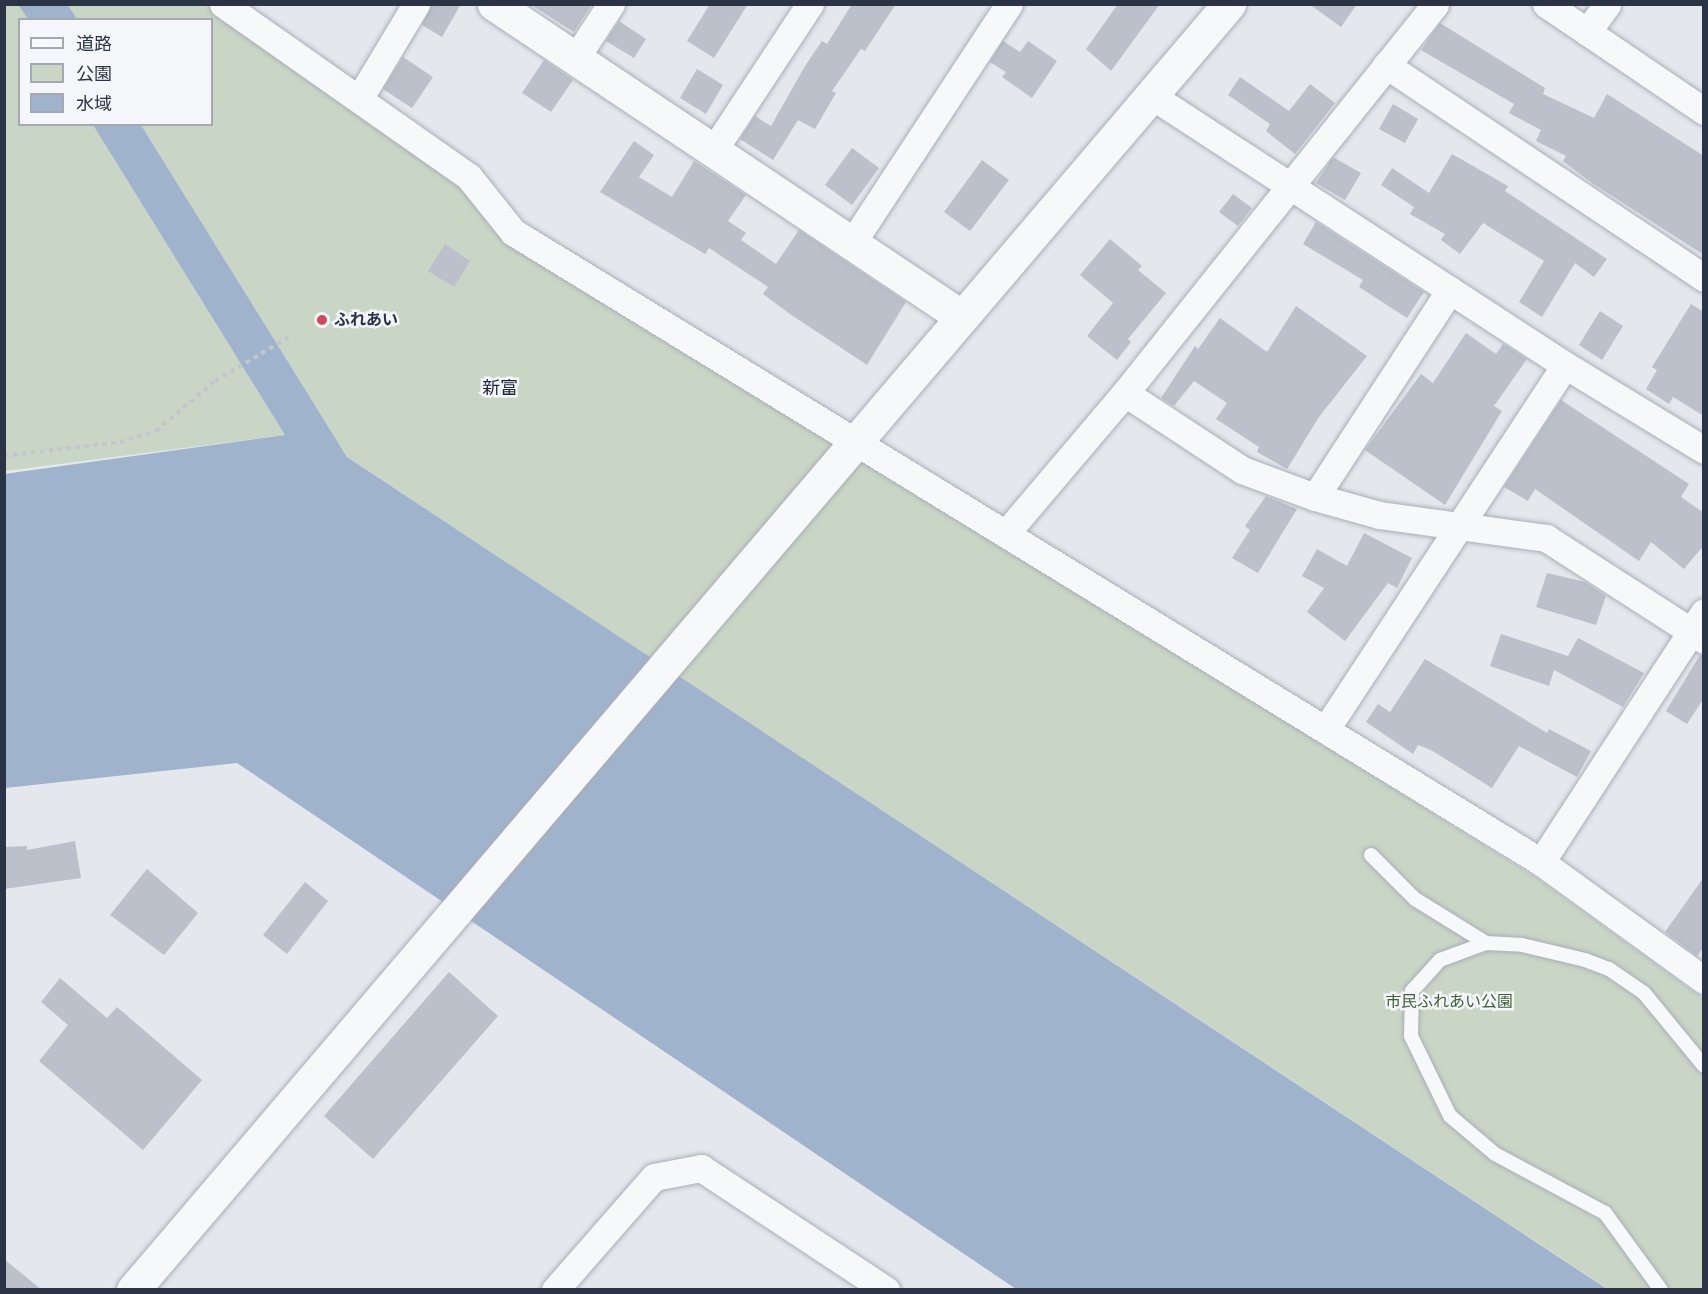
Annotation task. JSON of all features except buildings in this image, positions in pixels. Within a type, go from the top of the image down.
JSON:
[{"type":"street","points":[[223,4],[469,177],[513,232],[1007,532],[1541,862],[1704,980]]},
{"type":"street","points":[[359,99],[416,4]]},
{"type":"street","points":[[494,4],[962,317]]},
{"type":"street","points":[[575,59],[611,4]]},
{"type":"street","points":[[713,151],[810,4]]},
{"type":"street","points":[[852,243],[1008,4]]},
{"type":"street","points":[[133,1290],[425,945],[687,643],[1149,94],[1229,4]]},
{"type":"street","points":[[1007,532],[1125,393],[1436,4]]},
{"type":"street","points":[[1546,4],[1704,111]]},
{"type":"street","points":[[1587,32],[1607,4]]},
{"type":"street","points":[[1386,65],[1704,278]]},
{"type":"street","points":[[1149,94],[1293,184],[1565,365],[1704,450]]},
{"type":"street","points":[[1315,497],[1450,290]]},
{"type":"street","points":[[1326,729],[1565,365]]},
{"type":"street","points":[[1125,393],[1242,470],[1315,497],[1379,515],[1546,538],[1699,628],[1541,862]]},
{"type":"street","points":[[555,1290],[654,1177],[701,1168],[886,1290]]},
{"type":"lane","points":[[1371,855],[1415,899],[1485,943]]},
{"type":"lane","points":[[1661,1290],[1605,1213],[1495,1154],[1450,1116],[1411,1036],[1412,991],[1440,960],[1485,943],[1522,945],[1609,969],[1644,993],[1704,1066]]},
{"type":"path","points":[[4,456],[120,442],[156,431],[215,381],[289,337]]},
{"type":"green space","points":[[4,5],[18,5],[27,18],[18,18],[18,126],[94,126],[285,435],[5,471]]},
{"type":"green space","name":"市民ふれあい公園","points":[[68,5],[207,5],[464,183],[510,236],[1538,879],[1703,998],[1703,1289],[1608,1289],[347,457],[142,126],[213,126],[213,18],[76,18]]},
{"type":"water","points":[[18,5],[68,5],[76,18],[27,18]]},
{"type":"water","points":[[94,126],[142,126],[347,457],[1607,1289],[1016,1289],[237,763],[5,788],[4,474],[285,435]]},
{"type":"place","name":"ふれあい","points":[[322,320]]},
{"type":"district","name":"新富","points":[[500,388]]}]
